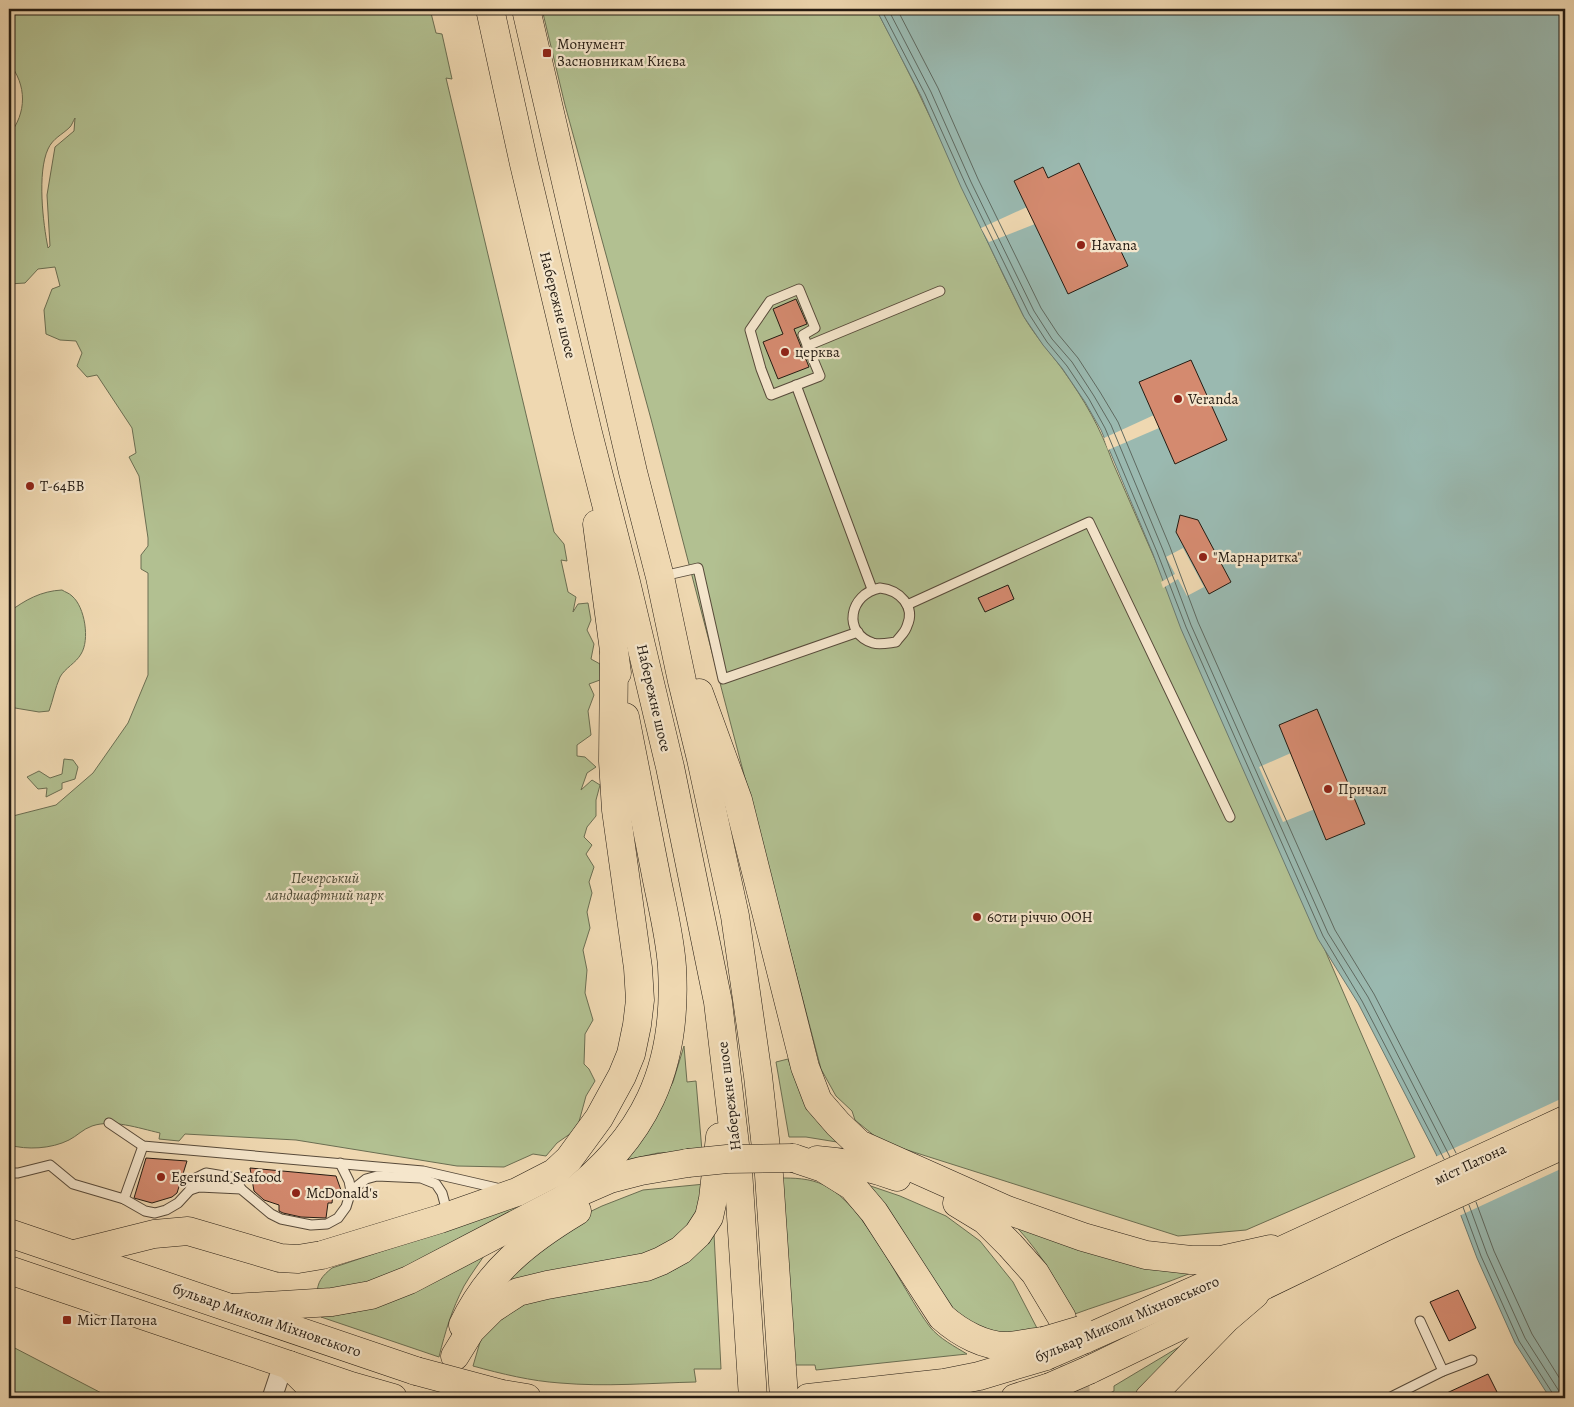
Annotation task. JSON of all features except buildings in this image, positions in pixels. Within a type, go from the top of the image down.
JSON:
[{"type":"main road","name":"Набережне шосе","points":[[490,9],[524,164],[670,767],[718,1002],[738,1170],[753,1398]]},
{"type":"main road","name":"Набережне шосе","points":[[526,9],[633,472],[662,585],[728,882],[748,999],[769,1175],[784,1398]]},
{"type":"main road","points":[[564,1199],[583,1185],[624,1144],[653,1096],[666,1057],[672,1004],[672,966],[667,929],[614,654],[599,544],[588,433]]},
{"type":"main road","points":[[662,585],[738,800],[804,1067],[818,1101],[838,1124],[859,1144],[1007,1210],[1083,1238],[1146,1255],[1191,1260],[1221,1260],[1300,1243]]},
{"type":"main road","points":[[74,1254],[154,1234],[188,1231],[280,1258],[298,1259],[322,1255],[440,1219],[517,1192],[554,1173],[569,1159],[599,1118],[625,1068],[631,1054],[640,1000],[638,968],[616,810],[613,761],[614,654]]},
{"type":"main road","points":[[688,1163],[632,1182],[593,1201],[542,1232],[497,1271],[472,1305],[462,1328],[455,1356],[471,1330],[492,1309],[518,1292],[646,1267],[682,1250],[698,1234],[709,1216],[713,1200],[727,1073]]},
{"type":"main road","name":"міст Патона","points":[[1379,1217],[1565,1120]]},
{"type":"main road","name":"міст Патона","points":[[1379,1217],[1565,1144]]},
{"type":"main road","points":[[233,1308],[332,1302],[371,1294],[409,1280],[564,1199],[610,1179],[641,1171],[688,1163],[793,1158],[838,1162],[875,1169],[920,1185],[955,1202],[985,1220],[1035,1272],[1075,1329]]},
{"type":"main road","points":[[793,1158],[823,1168],[852,1186],[874,1212],[942,1317],[953,1327],[984,1342],[1008,1346],[1045,1348]]},
{"type":"main road","points":[[971,1194],[1008,1225],[1036,1257],[1075,1329]]},
{"type":"main road","name":"бульвар Миколи Міхновського","points":[[808,1398],[944,1383],[979,1376],[1045,1348],[1075,1329],[1143,1313],[1300,1243],[1379,1217]]},
{"type":"main road","name":"бульвар Миколи Міхновського","points":[[1015,1398],[1050,1388],[1261,1288],[1379,1217]]},
{"type":"main road","name":"бульвар Миколи Міхновського","points":[[9,1233],[416,1372],[515,1396]]},
{"type":"main road","points":[[9,1270],[363,1392],[393,1398]]},
{"type":"main road","points":[[1150,1398],[1227,1318],[1261,1288]]},
{"type":"main road","points":[[289,1365],[322,1398]]},
{"type":"street","points":[[272,1398],[279,1377],[289,1365]]},
{"type":"lane","points":[[799,289],[815,328],[803,334],[808,346],[820,376],[771,395],[750,330],[770,300],[799,289]]},
{"type":"lane","points":[[808,346],[940,291]]},
{"type":"lane","points":[[796,385],[872,589]]},
{"type":"lane","points":[[908,605],[1088,522],[1230,817]]},
{"type":"lane","points":[[662,585],[698,568],[723,678],[858,632]]},
{"type":"lane","points":[[880,588],[897,592],[908,605],[910,615],[908,624],[896,642],[881,644],[872,642],[858,632],[853,616],[854,607],[858,600],[872,589],[880,588]]},
{"type":"lane","points":[[109,1123],[143,1146],[423,1172],[517,1192]]},
{"type":"lane","points":[[124,1199],[143,1146]]},
{"type":"lane","points":[[9,1173],[18,1173],[50,1165],[73,1184],[124,1199],[145,1211],[155,1213],[178,1203],[190,1190],[196,1178],[206,1173],[236,1178],[241,1189],[271,1214],[281,1219],[311,1225],[327,1224],[338,1218],[346,1207],[351,1191],[349,1181],[340,1163]]},
{"type":"lane","points":[[351,1191],[366,1179],[377,1176],[422,1178],[436,1184],[442,1193],[445,1204],[440,1219]]},
{"type":"lane","points":[[190,1190],[199,1187],[241,1189]]},
{"type":"lane","points":[[1420,1321],[1443,1371]]},
{"type":"lane","points":[[1391,1398],[1443,1371],[1472,1360]]},
{"type":"green space","name":"Печерський ландшафтний парк","points":[[9,9],[430,9],[436,33],[442,34],[452,79],[446,78],[554,532],[564,544],[567,561],[561,560],[568,592],[576,597],[573,612],[578,604],[588,603],[591,620],[587,630],[594,644],[591,659],[600,664],[600,680],[589,684],[594,695],[588,711],[591,735],[577,745],[577,756],[585,757],[596,767],[587,773],[581,790],[592,780],[600,785],[596,800],[596,816],[587,827],[584,837],[592,845],[586,854],[594,867],[589,882],[592,893],[587,912],[590,928],[583,950],[587,970],[585,993],[593,1020],[585,1034],[584,1064],[595,1081],[586,1096],[577,1129],[557,1143],[546,1156],[533,1154],[504,1167],[457,1166],[296,1140],[185,1134],[179,1141],[159,1139],[160,1133],[108,1123],[89,1127],[69,1140],[47,1147],[23,1148],[9,1145],[9,817],[56,805],[93,773],[128,723],[148,675],[148,573],[141,569],[141,555],[148,546],[148,538],[139,476],[129,457],[136,453],[132,428],[97,375],[87,377],[77,366],[82,353],[76,341],[60,340],[46,334],[44,310],[52,289],[60,286],[55,267],[38,269],[25,283],[9,284],[9,135],[19,118],[22,108],[22,90],[19,80],[9,63]],"holes":[[[75,118],[74,131],[55,147],[47,195],[50,246],[48,248],[42,198],[45,159],[50,145],[70,127]]]},
{"type":"green space","points":[[542,9],[876,9],[915,84],[1023,315],[1078,393],[1103,438],[1415,1157],[1246,1230],[1178,1236],[882,1142],[855,1120],[852,1111],[836,1096],[821,1069],[651,419],[565,105]]},
{"type":"green space","points":[[62,590],[71,595],[83,615],[86,632],[84,648],[81,654],[60,677],[49,711],[39,712],[9,707],[9,612],[34,597],[47,592]]},
{"type":"green space","points":[[64,759],[73,760],[78,767],[75,779],[62,783],[62,789],[46,797],[47,788],[38,789],[27,777],[39,771],[50,778],[62,774]]},
{"type":"green space","points":[[684,1046],[687,1082],[696,1081],[702,1151],[658,1153],[626,1160],[650,1124],[673,1082]]},
{"type":"green space","points":[[788,1059],[794,1076],[843,1143],[806,1137],[789,1137],[776,1062]]},
{"type":"green space","points":[[779,1178],[813,1181],[824,1185],[839,1195],[854,1210],[882,1249],[930,1327],[943,1339],[967,1354],[816,1370],[815,1365],[793,1365]]},
{"type":"green space","points":[[856,1181],[900,1196],[946,1216],[980,1241],[1013,1282],[1038,1330],[1017,1337],[963,1327]]},
{"type":"green space","points":[[705,1184],[704,1202],[677,1245],[498,1294],[511,1271],[579,1217],[643,1190]]},
{"type":"green space","points":[[531,1201],[518,1213],[375,1282],[317,1295],[321,1280],[332,1268]]},
{"type":"green space","points":[[1006,1216],[1205,1267],[1072,1315],[1052,1274],[1036,1250]]},
{"type":"green space","points":[[714,1234],[721,1369],[694,1369],[696,1382],[594,1385],[538,1381],[473,1366],[485,1331],[505,1313],[534,1300],[660,1276],[683,1264],[696,1254]]},
{"type":"green space","points":[[488,1250],[460,1295],[449,1321],[439,1357],[321,1317],[355,1312],[384,1302]]},
{"type":"green space","points":[[1189,1341],[1130,1398],[1100,1398],[1114,1391],[1114,1386]]},
{"type":"green space","points":[[9,1345],[111,1398],[9,1398]]},
{"type":"water","points":[[876,9],[1565,9],[1565,1398],[1550,1398],[1515,1343],[1477,1258],[1436,1154],[1358,1003],[1318,939],[1181,629],[1153,554],[1101,430],[1062,368],[1024,317],[961,187],[921,96]]},
{"type":"pier","points":[[1027,207],[1035,224],[989,242],[981,228]]},
{"type":"pier","points":[[1154,415],[1159,428],[1108,450],[1104,438]]},
{"type":"pier","points":[[1183,548],[1204,587],[1187,596],[1178,579],[1163,588],[1161,582],[1175,574],[1166,557]]},
{"type":"pier","points":[[1291,753],[1315,809],[1283,822],[1259,767]]},
{"type":"pier","points":[[1565,1097],[1565,1167],[1459,1216],[1435,1157]]},
{"type":"tunnel","points":[[1064,1324],[1074,1364],[1076,1398]]},
{"type":"place","name":"Монумент Засновникам Києва","points":[[547,53]]},
{"type":"place","name":"Havana","points":[[1081,245]]},
{"type":"place","name":"церква","points":[[785,352]]},
{"type":"place","name":"Veranda","points":[[1178,399]]},
{"type":"place","name":"Т-64БВ","points":[[30,486]]},
{"type":"place","name":"\"Марнаритка\"","points":[[1203,557]]},
{"type":"place","name":"Причал","points":[[1328,789]]},
{"type":"place","name":"60ти річчю ООН","points":[[977,917]]},
{"type":"place","name":"Egersund Seafood","points":[[161,1177]]},
{"type":"place","name":"McDonald's","points":[[296,1193]]},
{"type":"place","name":"Міст Патона","points":[[67,1320]]}]
